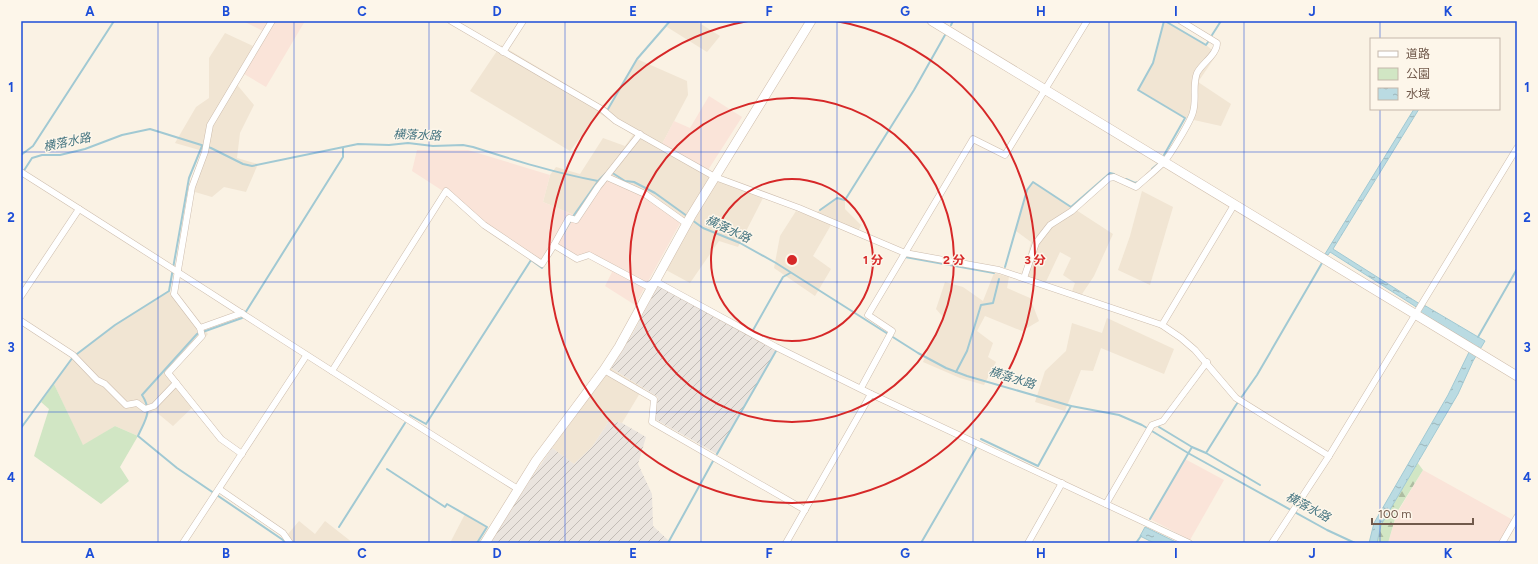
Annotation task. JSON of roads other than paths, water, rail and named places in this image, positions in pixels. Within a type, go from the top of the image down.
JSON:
[{"type":"street","points":[[242,454],[221,439],[168,373],[202,336],[200,328],[174,294],[192,186],[208,142],[210,124],[272,21]]},
{"type":"street","points":[[451,21],[602,110],[616,121],[715,177],[799,208],[905,253],[999,270],[1162,325],[1181,338],[1207,362],[1236,398],[1329,456]]},
{"type":"street","points":[[503,52],[523,21]]},
{"type":"street","points":[[485,543],[536,462],[604,370],[619,347],[689,220],[811,21]]},
{"type":"street","points":[[932,21],[1517,376]]},
{"type":"street","points":[[861,388],[892,331],[868,315],[973,139],[1005,155],[1087,21]]},
{"type":"street","points":[[1024,278],[1036,243],[1050,225],[1072,211],[1109,178],[1114,177],[1136,187],[1164,162],[1193,114],[1195,79],[1198,71],[1218,46],[1217,43],[1181,21]]},
{"type":"street","points":[[332,371],[446,191],[484,225],[542,264],[569,218],[576,220],[598,187],[640,134]]},
{"type":"street","points":[[1272,543],[1329,456],[1414,314],[1517,148]]},
{"type":"street","points":[[21,172],[242,313],[306,356],[518,489]]},
{"type":"street","points":[[610,173],[689,220]]},
{"type":"street","points":[[1162,325],[1234,205]]},
{"type":"street","points":[[21,296],[78,209]]},
{"type":"street","points":[[554,245],[577,259],[589,255],[647,286],[655,282]]},
{"type":"street","points":[[655,282],[776,347],[871,394],[1189,543]]},
{"type":"street","points":[[200,328],[242,313]]},
{"type":"street","points":[[21,321],[75,356],[97,380],[105,384],[126,405],[137,403],[145,410],[154,406],[176,383]]},
{"type":"street","points":[[183,543],[306,356]]},
{"type":"street","points":[[1106,504],[1152,425],[1163,420],[1207,362]]},
{"type":"street","points":[[604,370],[654,399],[652,422],[805,510]]},
{"type":"street","points":[[786,543],[871,394]]},
{"type":"street","points":[[1028,543],[1062,483]]},
{"type":"street","points":[[219,489],[282,533],[290,543]]},
{"type":"street","points":[[1502,543],[1517,517]]},
{"type":"water","points":[[1413,110],[1418,110],[1333,249],[1423,306],[1424,305],[1485,341],[1473,361],[1458,394],[1381,525],[1377,543],[1369,543],[1374,523],[1448,395],[1473,344],[1420,312],[1421,310],[1330,252],[1328,255],[1325,254]]},
{"type":"water","points":[[1145,527],[1178,543],[1154,543],[1140,536]]},
{"type":"waterway","points":[[21,155],[33,146],[114,21]]},
{"type":"waterway","points":[[608,109],[637,59],[670,21]]},
{"type":"waterway","points":[[951,25],[953,21]]},
{"type":"waterway","points":[[1164,21],[1153,63],[1138,90],[1185,118],[1164,155]]},
{"type":"waterway","points":[[1165,21],[1206,45],[1208,42]]},
{"type":"waterway","points":[[1212,35],[1221,21]]},
{"type":"waterway","points":[[820,210],[837,198],[845,200],[914,90],[945,35]]},
{"type":"waterway","name":"横落水路","points":[[23,172],[32,158],[42,155],[60,155],[85,149],[122,135],[150,129],[211,148],[243,164],[252,166],[358,144],[389,145],[408,143],[433,146],[463,145],[550,170],[598,181],[606,173]]},
{"type":"waterway","points":[[21,428],[73,357],[115,325],[169,291],[189,178],[202,146]]},
{"type":"waterway","points":[[285,543],[283,540],[177,468],[138,436],[147,416],[147,406],[142,395],[197,334],[242,318],[343,157],[343,148]]},
{"type":"waterway","points":[[1152,169],[1159,163]]},
{"type":"waterway","name":"横落水路","points":[[611,172],[625,181],[634,182],[655,193],[687,216]]},
{"type":"waterway","points":[[1005,267],[1027,190],[1033,182],[1071,207],[1110,173],[1114,174]]},
{"type":"waterway","points":[[1126,179],[1135,183],[1138,182]]},
{"type":"waterway","points":[[563,234],[574,215],[598,181]]},
{"type":"waterway","name":"横落水路","points":[[692,220],[703,228],[740,243],[776,263],[918,353],[946,368],[967,376],[1071,406],[1119,415],[1142,425],[1188,453],[1327,530],[1355,543]]},
{"type":"waterway","points":[[905,257],[994,273]]},
{"type":"waterway","points":[[410,415],[426,424],[531,260],[542,268],[543,265]]},
{"type":"waterway","points":[[1150,519],[1192,447],[1206,453],[1257,375],[1322,263]]},
{"type":"waterway","points":[[1478,337],[1517,269]]},
{"type":"waterway","points":[[754,332],[752,332],[783,277],[790,273]]},
{"type":"waterway","points":[[956,372],[967,351],[981,305],[993,303],[999,279]]},
{"type":"waterway","points":[[717,454],[776,351]]},
{"type":"waterway","points":[[981,439],[1038,466],[1071,406]]},
{"type":"waterway","points":[[339,527],[405,423]]},
{"type":"waterway","points":[[1159,427],[1192,447]]},
{"type":"waterway","points":[[921,543],[976,448]]},
{"type":"waterway","points":[[1206,453],[1260,485]]},
{"type":"waterway","points":[[668,543],[713,461]]},
{"type":"waterway","points":[[387,469],[445,507],[447,504],[487,527],[477,543]]},
{"type":"waterway","points":[[1136,543],[1141,536]]}]
